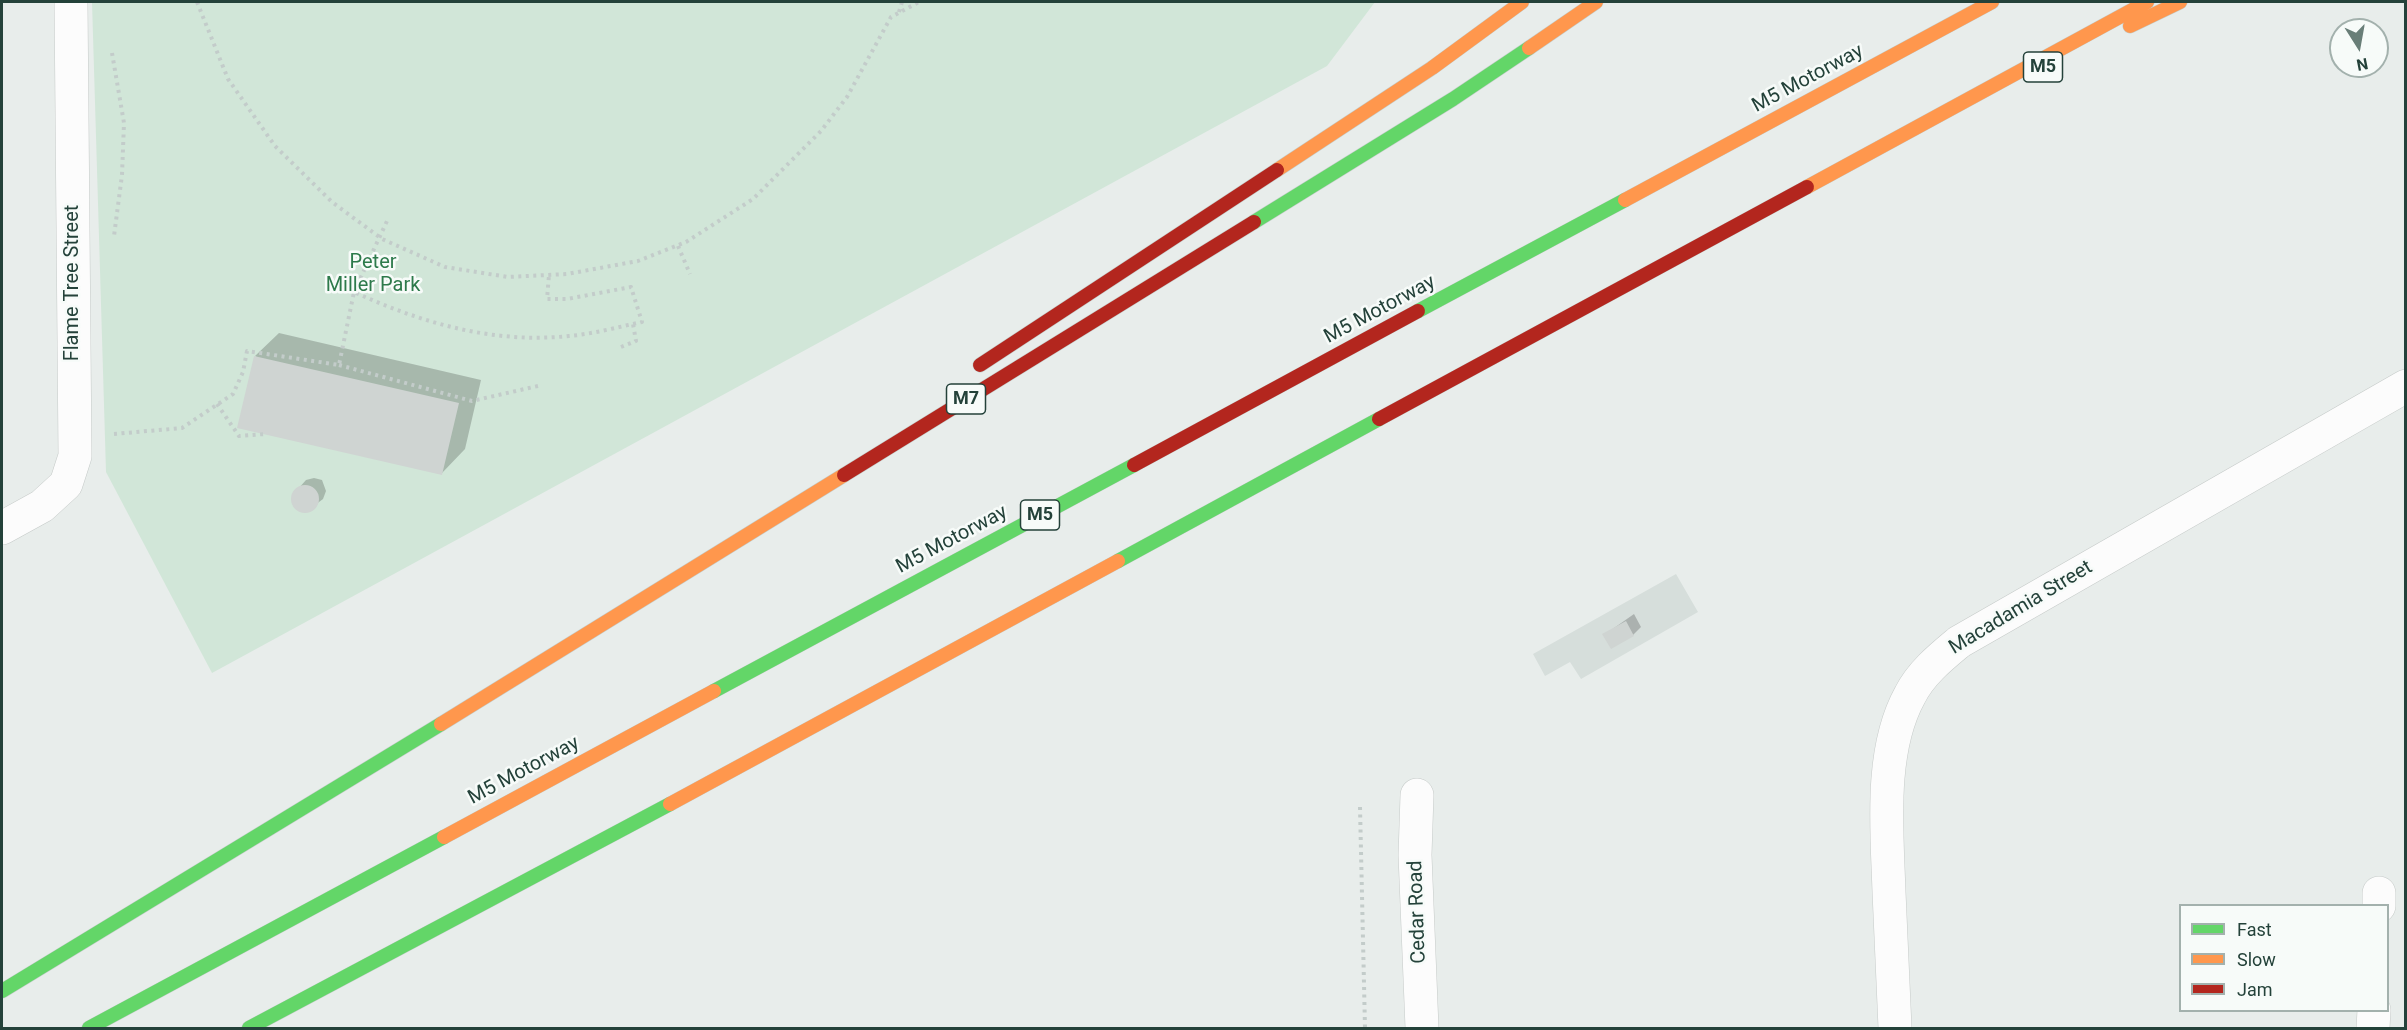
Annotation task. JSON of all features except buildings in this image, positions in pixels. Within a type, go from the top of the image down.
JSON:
[{"type":"highway","points":[[972,370],[1432,68],[1522,2]]},
{"type":"highway","name":"M7","points":[[332,791],[1453,99],[1596,2]]},
{"type":"highway","name":"M5 Motorway","points":[[89,1029],[1992,2]]},
{"type":"highway","name":"M5","points":[[249,1029],[606,840],[2147,2]]},
{"type":"highway","name":"M5","points":[[1906,133],[2180,2]]},
{"type":"highway","points":[[2,991],[332,791],[752,515]]},
{"type":"street","name":"Flame Tree Street","points":[[2,528],[42,507],[66,484],[75,456],[71,2]]},
{"type":"street","name":"Macadamia Street","points":[[1895,1029],[1886,800],[1891,760],[1900,723],[1910,695],[1930,667],[1959,642],[2406,386]]},
{"type":"street","name":"Cedar Road","points":[[1417,795],[1415,855],[1422,1029]]},
{"type":"street","points":[[2373,1029],[2374,1012]]},
{"type":"path","points":[[197,2],[228,79],[275,146],[332,202],[378,236],[445,267],[508,277],[549,275],[638,261],[678,246],[753,199],[821,131],[847,97],[891,16],[919,2]]},
{"type":"path","points":[[899,13],[902,2]]},
{"type":"path","points":[[339,365],[354,292],[378,236],[387,221]]},
{"type":"path","points":[[678,246],[690,274]]},
{"type":"path","points":[[354,292],[398,312],[476,333],[506,337],[569,336],[642,322],[631,286],[567,299],[548,299],[549,275]]},
{"type":"path","points":[[621,347],[636,341],[633,324]]},
{"type":"path","points":[[114,434],[182,428],[233,394],[243,372],[247,351],[339,365],[472,401],[538,386]]},
{"type":"path","points":[[217,404],[239,436],[265,434]]},
{"type":"path","points":[[1360,807],[1365,1029]]},
{"type":"shaded area","points":[[1676,574],[1698,612],[1581,679],[1570,662],[1545,676],[1533,654]]},
{"type":"green space","name":"Peter Miller Park","points":[[92,2],[1375,2],[1327,66],[212,673],[106,472]]},
{"type":"traffic: fast","points":[[1254,222],[1453,99],[1529,48]]},
{"type":"traffic: fast","points":[[1418,311],[1625,200]]},
{"type":"traffic: fast","points":[[1118,561],[1379,419]]},
{"type":"traffic: fast","points":[[714,691],[1134,465]]},
{"type":"traffic: fast","points":[[2,991],[441,724]]},
{"type":"traffic: fast","points":[[249,1028],[670,804]]},
{"type":"traffic: fast","points":[[89,1028],[444,837]]},
{"type":"traffic: slow","points":[[1277,170],[1432,68],[1522,2]]},
{"type":"traffic: slow","points":[[1529,48],[1596,2]]},
{"type":"traffic: slow","points":[[1625,200],[1992,2]]},
{"type":"traffic: slow","points":[[1807,187],[2147,2]]},
{"type":"traffic: slow","points":[[2130,26],[2180,2]]},
{"type":"traffic: slow","points":[[441,724],[844,475]]},
{"type":"traffic: slow","points":[[670,804],[1118,561]]},
{"type":"traffic: slow","points":[[444,837],[714,691]]},
{"type":"traffic: jam","points":[[980,365],[1277,170]]},
{"type":"traffic: jam","points":[[1379,419],[1807,187]]},
{"type":"traffic: jam","points":[[844,475],[1254,222]]},
{"type":"traffic: jam","points":[[1134,465],[1418,311]]}]
